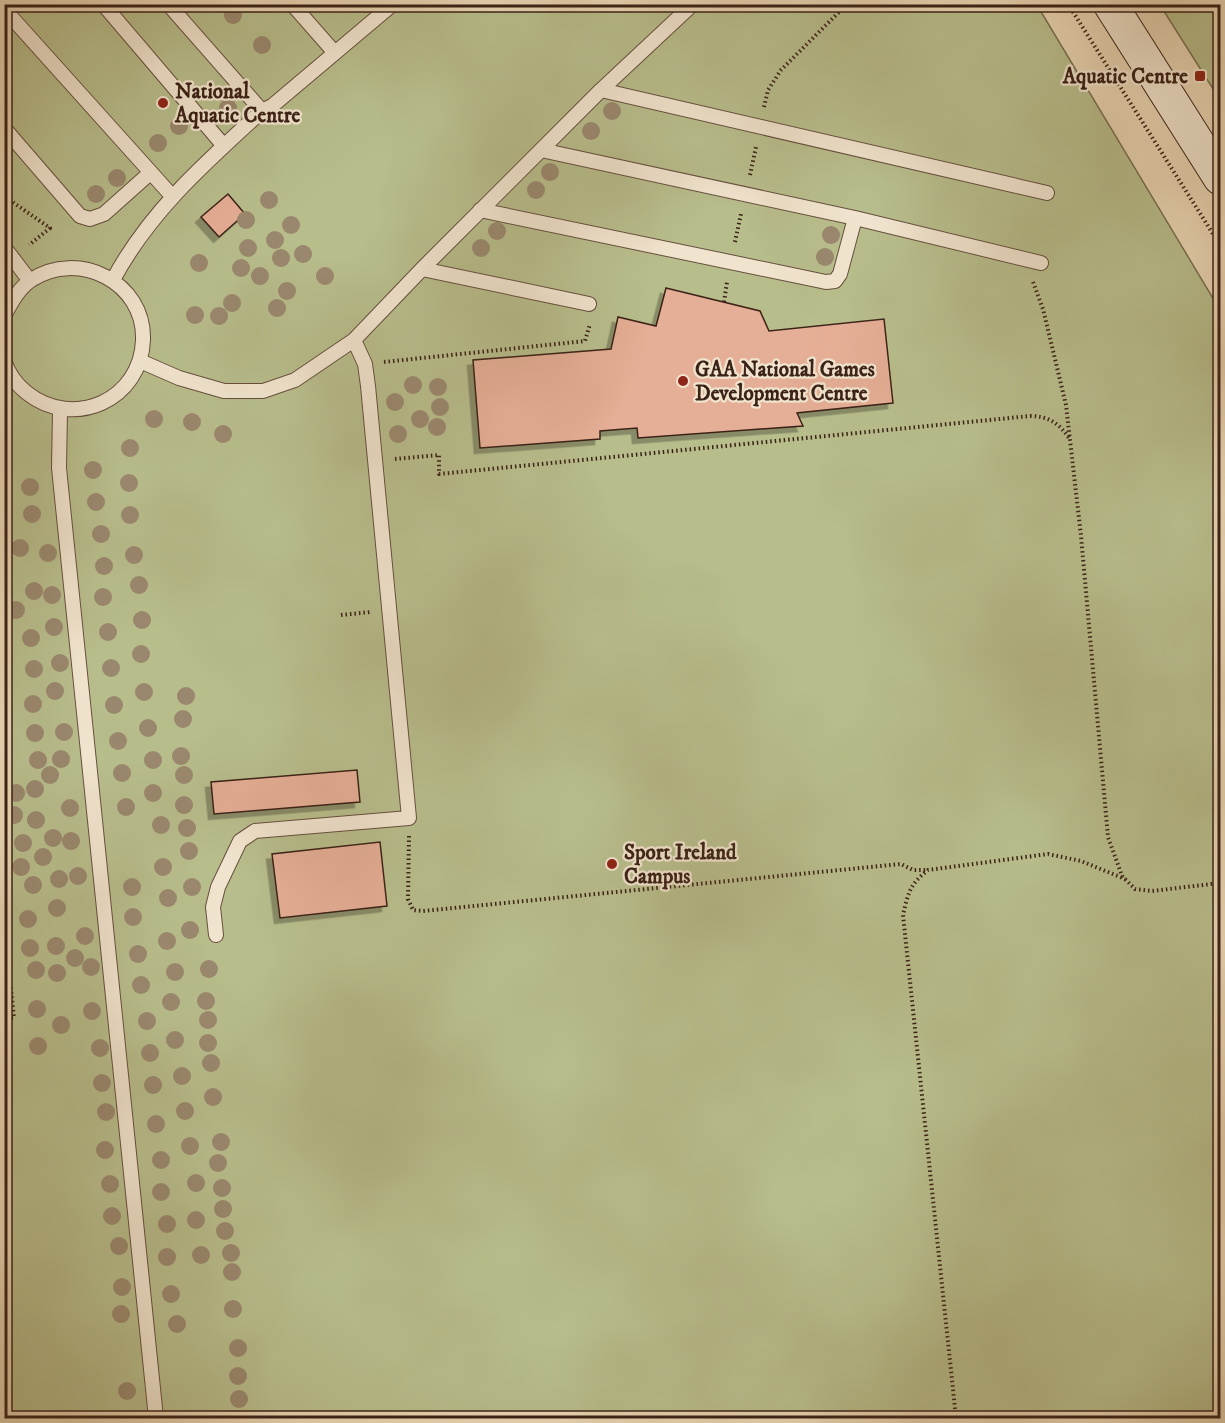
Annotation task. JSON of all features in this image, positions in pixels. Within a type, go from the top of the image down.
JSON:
[{"type":"main road","points":[[1110,4],[1221,178]]},
{"type":"lane","points":[[103,4],[224,146]]},
{"type":"lane","points":[[168,4],[262,111]]},
{"type":"lane","points":[[292,4],[335,53]]},
{"type":"lane","points":[[113,280],[126,255],[172,196],[262,111],[272,106],[393,4]]},
{"type":"lane","points":[[140,361],[179,378],[224,391],[263,391],[295,380],[354,340],[601,90],[693,4]]},
{"type":"lane","points":[[4,9],[172,196]]},
{"type":"lane","points":[[601,90],[1047,193]]},
{"type":"lane","points":[[4,128],[80,216],[90,219],[104,214],[150,173]]},
{"type":"lane","points":[[541,150],[855,218],[1041,263]]},
{"type":"lane","points":[[480,210],[826,282],[835,281],[840,274],[855,218]]},
{"type":"lane","points":[[4,247],[30,281]]},
{"type":"lane","points":[[4,316],[14,298],[30,281],[49,271],[71,267],[93,270],[113,280],[129,296],[140,316],[143,338],[140,361],[131,379],[117,394],[100,405],[80,410],[60,410],[38,402],[19,387],[4,360]]},
{"type":"lane","points":[[422,269],[589,304]]},
{"type":"lane","points":[[216,935],[213,907],[218,887],[240,841],[255,831],[409,818],[365,363],[354,340]]},
{"type":"lane","points":[[60,410],[59,468],[156,1419]]},
{"type":"path","points":[[1068,4],[1221,245]]},
{"type":"path","points":[[4,192],[15,203],[50,228]]},
{"type":"path","points":[[1026,259],[1042,309],[1063,395],[1070,439],[1108,837],[1122,876],[1135,889],[1152,891],[1221,883]]},
{"type":"path","points":[[365,363],[585,341],[595,306],[589,304]]},
{"type":"path","points":[[375,461],[439,455],[439,474],[1030,416],[1044,416],[1063,430],[1070,439]]},
{"type":"path","points":[[341,615],[389,610]]},
{"type":"path","points":[[409,818],[408,899],[413,909],[423,911],[901,864],[913,870],[928,870],[1048,854],[1081,861],[1125,879]]},
{"type":"path","points":[[928,870],[915,880],[908,892],[903,915],[956,1419]]},
{"type":"path","points":[[4,925],[14,1018],[4,1019]]},
{"type":"green space","name":"Sport Ireland Campus","points":[[5,5],[1037,5],[1220,310],[1220,1418],[5,1418]]},
{"type":"green space","points":[[1160,5],[1220,5],[1220,100]]},
{"type":"building","points":[[228,194],[245,214],[219,237],[201,217]]},
{"type":"building","name":"GAA National Games Development Centre","points":[[666,288],[760,311],[769,331],[884,319],[893,403],[797,413],[803,426],[638,438],[637,428],[600,431],[600,439],[480,448],[473,360],[611,349],[618,317],[656,326]]},
{"type":"building","points":[[357,770],[360,802],[214,814],[211,782]]},
{"type":"building","points":[[380,842],[387,906],[280,918],[272,854]]},
{"type":"place","name":"Aquatic Centre","points":[[1200,76]]},
{"type":"place","name":"National Aquatic Centre","points":[[163,103]]},
{"type":"place","name":"GAA National Games Development Centre","points":[[683,381]]},
{"type":"place","name":"Sport Ireland Campus","points":[[612,864]]}]
